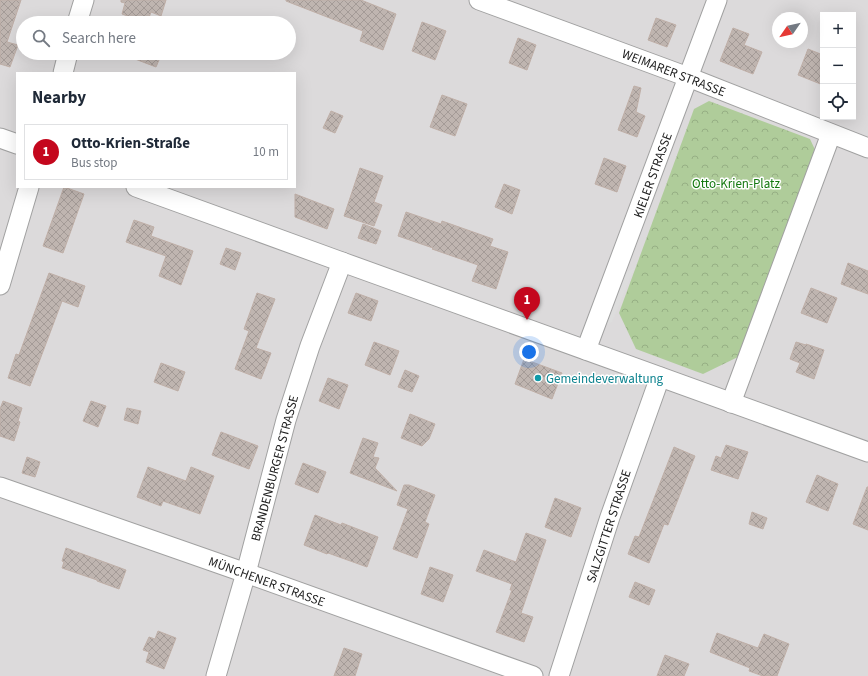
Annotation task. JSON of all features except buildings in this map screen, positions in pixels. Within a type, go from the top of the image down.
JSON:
[{"type":"street","points":[[79,16],[84,0]]},
{"type":"street","name":"WEIMARER STRASSE","points":[[479,0],[688,77],[868,148]]},
{"type":"street","name":"KIELER STRASSE","points":[[586,350],[717,0]]},
{"type":"street","points":[[63,72],[66,60]]},
{"type":"street","points":[[731,403],[832,134]]},
{"type":"street","points":[[0,138],[16,144]]},
{"type":"street","points":[[0,285],[29,188]]},
{"type":"street","points":[[139,188],[868,452]]},
{"type":"street","name":"BRANDENBURGER STRASSE","points":[[216,676],[246,573],[286,420],[310,346],[342,262]]},
{"type":"street","name":"SALZGITTER STRASSE","points":[[559,676],[610,517],[660,377]]},
{"type":"street","name":"MÜNCHENER STRASSE","points":[[0,487],[533,676]]},
{"type":"shaded area","points":[[0,0],[868,0],[868,676],[0,676]]},
{"type":"shaded area","points":[[634,269],[612,322],[600,327],[622,273]]},
{"type":"green space","name":"Otto-Krien-Platz","points":[[709,101],[810,139],[817,154],[740,356],[703,374],[636,349],[619,313],[694,109]]},
{"type":"place","name":"Otto-Krien-Straße","points":[[527,320]]},
{"type":"place","name":"Gemeindeverwaltung","points":[[538,378]]}]
